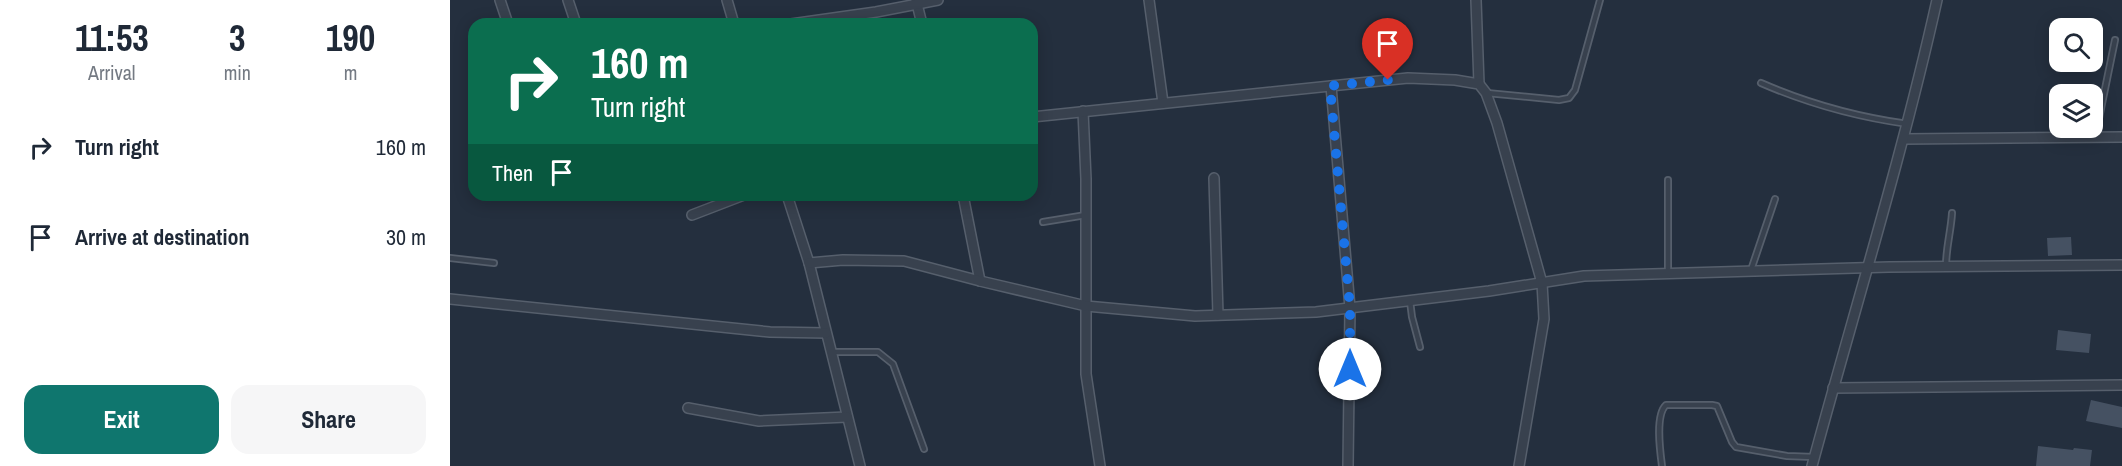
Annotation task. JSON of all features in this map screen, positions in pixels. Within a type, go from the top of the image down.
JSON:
[{"type":"street","points":[[500,0],[506,18]]},
{"type":"street","points":[[568,0],[574,18]]},
{"type":"street","points":[[727,0],[732,18]]},
{"type":"street","points":[[825,18],[938,0]]},
{"type":"street","points":[[1149,0],[1163,103]]},
{"type":"street","points":[[1476,0],[1479,84],[1486,93],[1497,123],[1542,283],[1544,320],[1519,466]]},
{"type":"street","points":[[1813,461],[1904,139],[1937,0]]},
{"type":"street","points":[[917,2],[921,18]]},
{"type":"street","points":[[1038,116],[1408,78],[1455,80],[1479,84]]},
{"type":"street","points":[[1330,86],[1350,308],[1348,466]]},
{"type":"street","points":[[1083,111],[1086,215],[1086,374],[1100,466]]},
{"type":"street","points":[[2103,138],[2122,137]]},
{"type":"street","points":[[1904,139],[2095,138]]},
{"type":"street","points":[[1214,178],[1218,315]]},
{"type":"street","points":[[692,215],[728,201]]},
{"type":"street","points":[[789,201],[809,263],[860,466]]},
{"type":"street","points":[[964,201],[980,281]]},
{"type":"street","points":[[809,263],[843,260],[904,261],[1086,306],[1195,316],[1316,312],[1584,276],[1751,270],[2122,265]]},
{"type":"street","points":[[450,299],[770,332],[826,333]]},
{"type":"street","points":[[1833,388],[2122,385]]},
{"type":"street","points":[[688,408],[759,421],[847,417]]},
{"type":"lane","points":[[1486,93],[1559,100],[1569,98],[1575,90],[1600,0]]},
{"type":"lane","points":[[2103,99],[2115,40]]},
{"type":"lane","points":[[1761,83],[1787,94],[1855,115],[1908,124]]},
{"type":"lane","points":[[1668,180],[1668,273]]},
{"type":"lane","points":[[1751,270],[1775,199]]},
{"type":"lane","points":[[1946,267],[1947,238],[1951,228],[1952,213]]},
{"type":"lane","points":[[1043,222],[1086,215]]},
{"type":"lane","points":[[450,258],[494,263]]},
{"type":"lane","points":[[1410,301],[1420,347]]},
{"type":"lane","points":[[831,352],[878,352],[893,364],[924,449]]},
{"type":"lane","points":[[1662,466],[1659,447],[1660,413],[1666,405],[1717,406],[1731,442],[1736,447],[1813,461]]},
{"type":"building","points":[[2071,237],[2072,255],[2048,256],[2047,238]]},
{"type":"building","points":[[2058,330],[2091,334],[2089,353],[2056,350]]},
{"type":"building","points":[[2091,400],[2122,407],[2122,428],[2086,421]]},
{"type":"building","points":[[2038,446],[2092,450],[2090,466],[2036,466]]},
{"type":"route","points":[[1350,369],[1350,308],[1330,86],[1388,80]]}]
